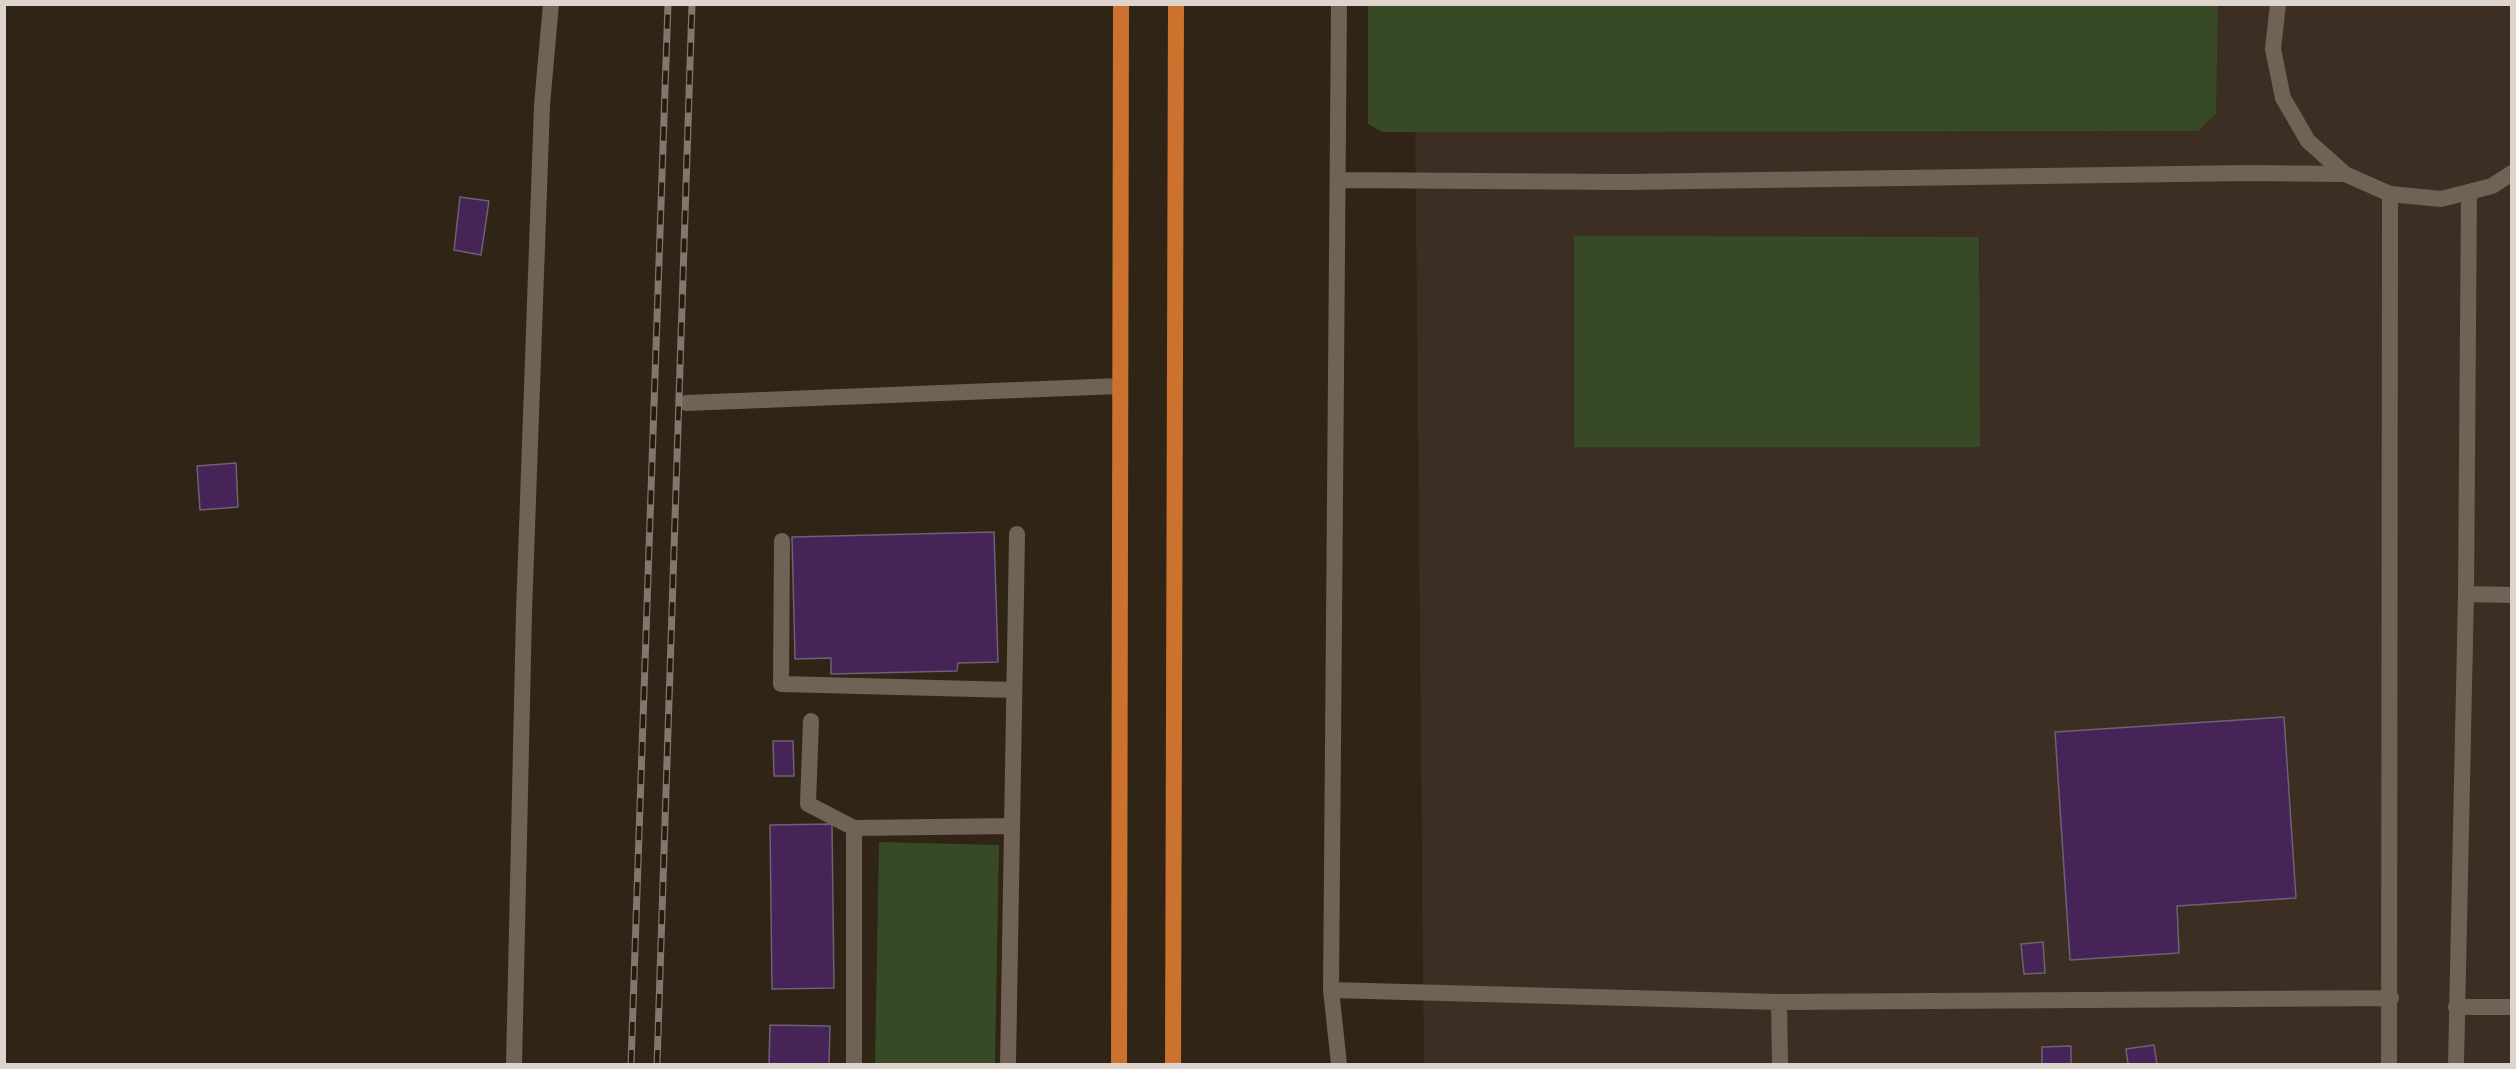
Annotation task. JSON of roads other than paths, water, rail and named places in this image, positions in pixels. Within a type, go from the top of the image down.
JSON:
[{"type":"highway","points":[[1119,1065],[1120,4]]},
{"type":"highway","points":[[1173,1065],[1176,4]]},
{"type":"street","points":[[514,1065],[524,588],[543,105],[551,4]]},
{"type":"street","points":[[1339,4],[1331,990],[1339,1065]]},
{"type":"street","points":[[2278,4],[2273,49],[2283,98],[2308,141],[2345,174],[2390,194],[2440,199],[2492,186],[2509,175]]},
{"type":"street","points":[[1338,180],[1623,182],[2248,173],[2345,174]]},
{"type":"street","points":[[2456,1065],[2466,594],[2469,192]]},
{"type":"street","points":[[2389,1065],[2391,998],[2390,194]]},
{"type":"street","points":[[686,403],[1120,387]]},
{"type":"street","points":[[1008,1065],[1017,534]]},
{"type":"street","points":[[782,541],[781,684],[1014,690]]},
{"type":"street","points":[[2466,594],[2511,595]]},
{"type":"street","points":[[811,721],[808,804],[854,828],[1012,826]]},
{"type":"street","points":[[854,828],[854,1065]]},
{"type":"street","points":[[1331,990],[1779,1002],[2391,998]]},
{"type":"street","points":[[1779,1002],[1780,1065]]},
{"type":"street","points":[[2456,1007],[2511,1007]]},
{"type":"railway","points":[[631,1064],[668,4]]},
{"type":"railway","points":[[657,1064],[692,4]]}]
